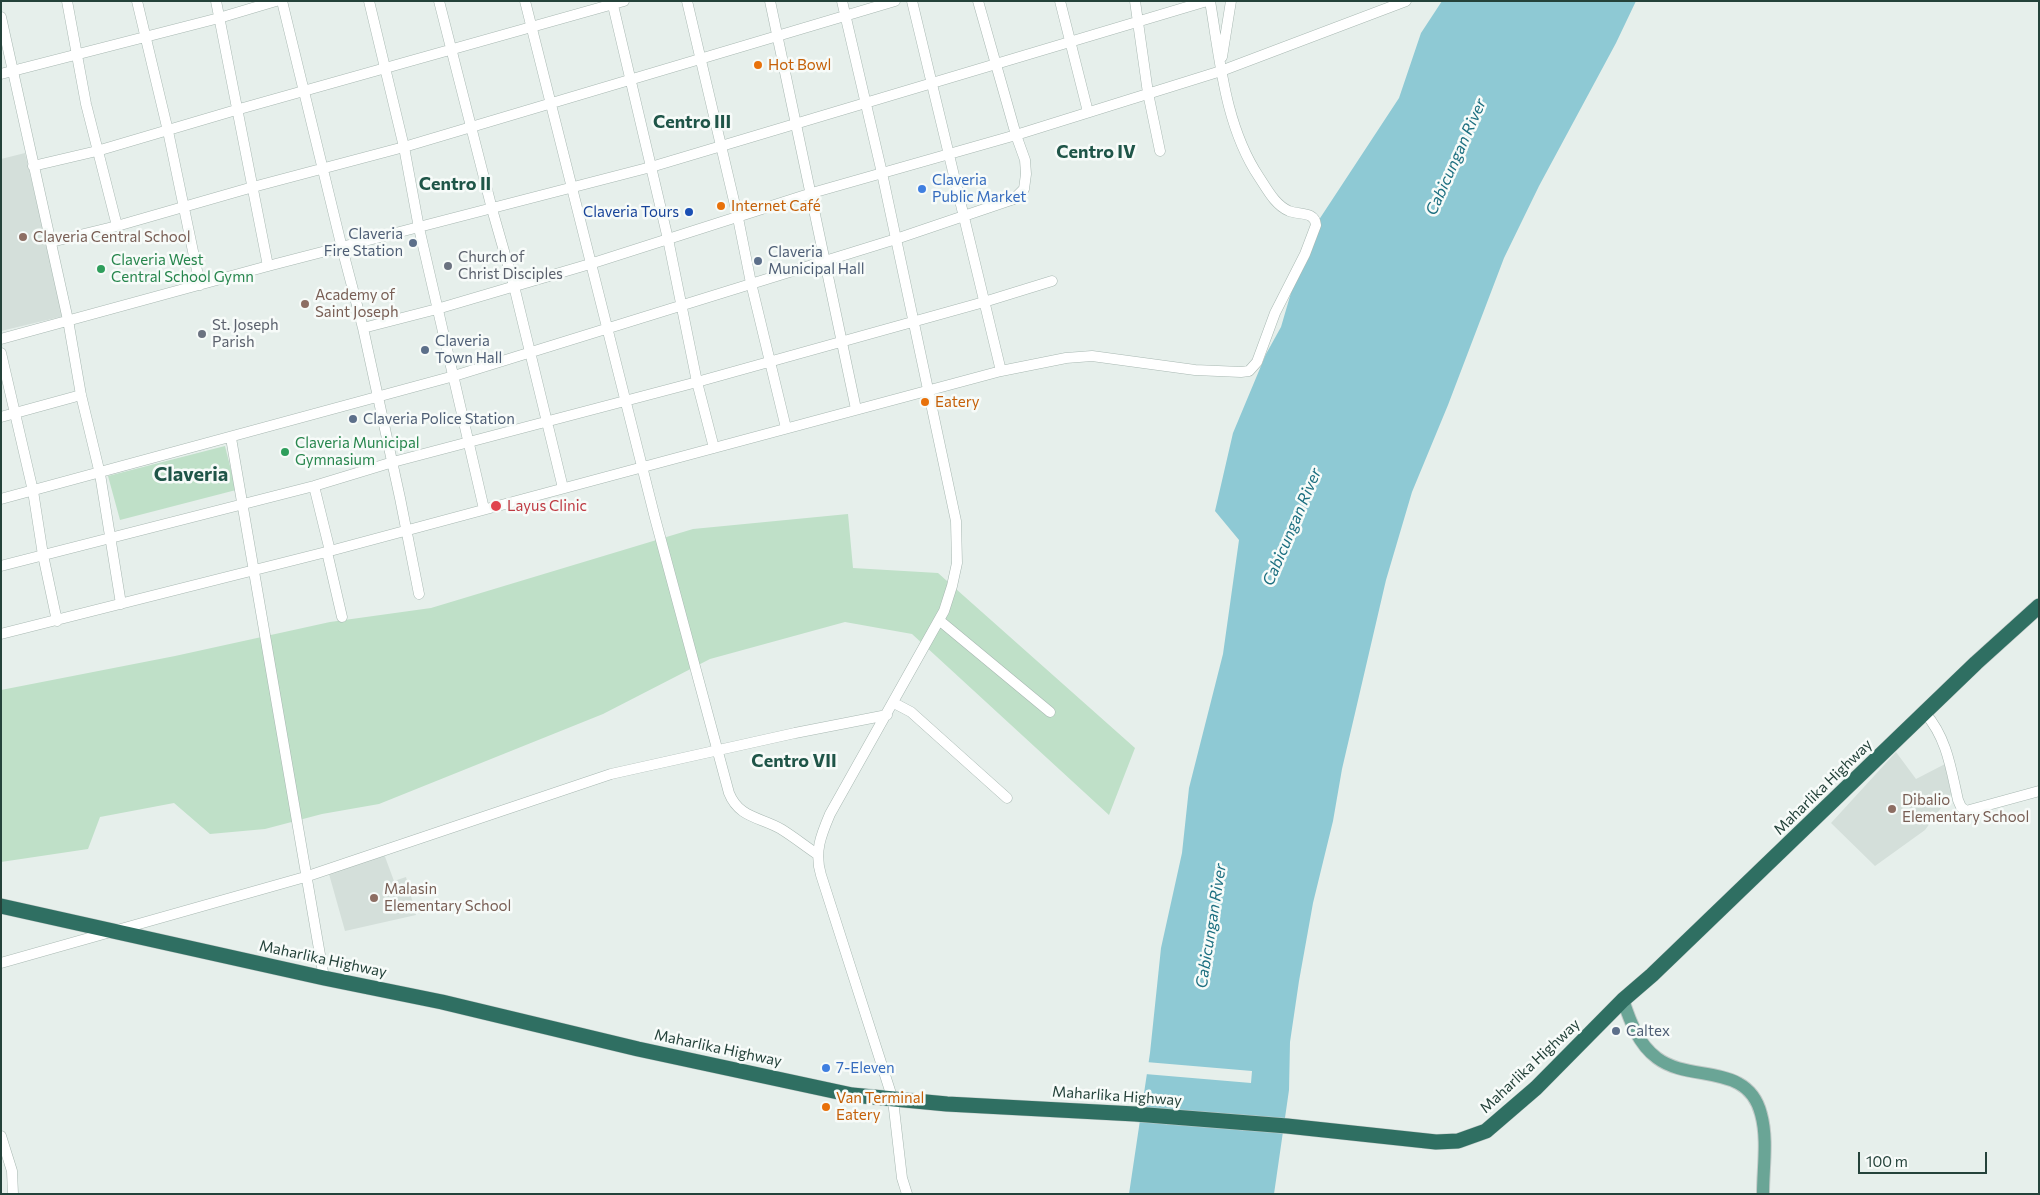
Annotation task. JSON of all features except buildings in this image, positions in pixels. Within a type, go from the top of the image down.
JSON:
[{"type":"highway","name":"Maharlika Highway","points":[[1,906],[117,930],[324,978],[442,1002],[638,1048],[852,1095],[893,1100],[1135,1114],[1287,1126],[1436,1142],[1458,1140],[1486,1131],[1536,1088],[1623,1000],[1747,885],[1976,663],[2039,606]]},
{"type":"main road","points":[[1623,1000],[1636,1033],[1656,1058],[1681,1070],[1730,1078],[1748,1091],[1756,1101],[1764,1126],[1763,1194]]},
{"type":"street","points":[[67,1],[97,151],[117,226]]},
{"type":"street","points":[[137,1],[168,131],[200,285]]},
{"type":"street","points":[[216,1],[268,266]]},
{"type":"street","points":[[1,74],[220,18],[276,1]]},
{"type":"street","points":[[282,1],[363,328],[393,462],[419,594]]},
{"type":"street","points":[[369,1],[404,147],[419,228],[484,509]]},
{"type":"street","points":[[439,1],[492,209],[514,286],[563,488]]},
{"type":"street","points":[[525,1],[625,400],[729,793],[737,808],[782,830],[817,854]]},
{"type":"street","points":[[33,166],[97,151],[624,1]]},
{"type":"street","points":[[687,1],[702,58],[751,283],[786,428]]},
{"type":"street","points":[[770,1],[843,340],[856,409]]},
{"type":"street","points":[[842,1],[882,173],[956,521],[957,563],[952,586],[939,620],[830,814],[818,844],[817,854],[821,875],[893,1100],[901,1169],[907,1194]]},
{"type":"street","points":[[51,242],[117,226],[252,187],[471,128],[895,1]]},
{"type":"street","points":[[912,1],[1001,371]]},
{"type":"street","points":[[1,499],[100,474],[454,376],[896,239],[1014,200],[1022,192],[1026,181],[1026,168],[978,1]]},
{"type":"street","points":[[1060,1],[1088,112]]},
{"type":"street","points":[[1135,1],[1148,93],[1160,151]]},
{"type":"street","points":[[1,339],[268,266],[651,167],[722,147],[795,122],[866,103],[1209,1],[1232,115],[1243,146],[1256,173],[1273,198],[1284,209],[1310,215],[1316,221],[1305,254],[1275,313],[1262,352],[1253,368],[1241,372],[1195,370],[1107,357],[1086,356],[1066,358],[1001,371],[406,531],[1,634]]},
{"type":"street","points":[[1221,68],[1231,1]]},
{"type":"street","points":[[363,328],[437,309],[590,264],[812,193],[1016,135],[1221,68],[1406,1]]},
{"type":"street","points":[[613,3],[668,239],[697,382],[714,448]]},
{"type":"street","points":[[1,17],[68,320],[81,396],[100,474],[121,604]]},
{"type":"street","points":[[1,566],[241,503],[314,486],[393,462],[697,382],[984,302],[1052,281]]},
{"type":"street","points":[[1,354],[33,491],[43,555],[57,621]]},
{"type":"street","points":[[1,417],[81,396]]},
{"type":"street","points":[[231,438],[252,571],[324,978]]},
{"type":"street","points":[[314,486],[342,616]]},
{"type":"street","points":[[939,620],[1050,712]]},
{"type":"street","points":[[894,703],[911,712],[1007,798]]},
{"type":"street","points":[[1925,713],[1936,726],[1944,743],[1958,800],[1961,807],[1966,811],[2039,791]]},
{"type":"street","points":[[1,963],[305,877],[630,769],[887,715]]},
{"type":"street","points":[[1,1136],[12,1171],[13,1194]]},
{"type":"shaded area","name":"Claveria Central School","points":[[25,153],[64,316],[1,331],[1,159]]},
{"type":"shaded area","name":"Dibalio Elementary School","points":[[1896,752],[1916,779],[1945,764],[1951,794],[1925,830],[1875,866],[1831,823]]},
{"type":"shaded area","name":"Malasin Elementary School","points":[[384,854],[394,881],[406,877],[416,915],[345,931],[329,874]]},
{"type":"green space","points":[[225,446],[236,490],[120,520],[108,476]]},
{"type":"green space","points":[[848,514],[853,568],[938,573],[1135,748],[1109,815],[912,634],[845,622],[710,659],[603,714],[379,804],[322,814],[265,829],[210,834],[174,803],[100,817],[88,849],[1,862],[1,690],[175,656],[330,622],[431,608],[693,529]]},
{"type":"water","name":"Cabicungan River","points":[[1442,1],[1636,1],[1616,43],[1539,186],[1504,258],[1448,405],[1412,492],[1386,580],[1313,903],[1290,1042],[1289,1090],[1274,1194],[1129,1194],[1150,1053],[1161,948],[1182,853],[1189,788],[1223,654],[1239,540],[1215,511],[1233,433],[1266,354],[1281,327],[1307,238],[1399,98],[1421,33]]},
{"type":"pier","points":[[1146,1062],[1252,1071],[1251,1083],[1145,1074]]},
{"type":"place","name":"Hot Bowl","points":[[758,65]]},
{"type":"place","name":"Claveria Public Market","points":[[922,189]]},
{"type":"place","name":"Internet Café","points":[[721,206]]},
{"type":"place","name":"Claveria Tours","points":[[689,212]]},
{"type":"place","name":"Claveria Central School","points":[[23,237]]},
{"type":"place","name":"Claveria Fire Station","points":[[413,243]]},
{"type":"place","name":"Claveria Municipal Hall","points":[[758,261]]},
{"type":"place","name":"Church of Christ Disciples","points":[[448,266]]},
{"type":"place","name":"Claveria West Central School Gymn","points":[[101,269]]},
{"type":"place","name":"Academy of Saint Joseph","points":[[305,304]]},
{"type":"place","name":"St. Joseph Parish","points":[[202,334]]},
{"type":"place","name":"Claveria Town Hall","points":[[425,350]]},
{"type":"place","name":"Eatery","points":[[925,402]]},
{"type":"place","name":"Claveria Police Station","points":[[353,419]]},
{"type":"place","name":"Claveria Municipal Gymnasium","points":[[285,452]]},
{"type":"place","name":"Layus Clinic","points":[[496,506]]},
{"type":"place","name":"Dibalio Elementary School","points":[[1892,809]]},
{"type":"place","name":"Malasin Elementary School","points":[[374,898]]},
{"type":"place","name":"Caltex","points":[[1616,1031]]},
{"type":"place","name":"7-Eleven","points":[[826,1068]]},
{"type":"place","name":"Van Terminal Eatery","points":[[826,1107]]},
{"type":"district","name":"Centro III","points":[[692,122]]},
{"type":"district","name":"Centro IV","points":[[1096,152]]},
{"type":"district","name":"Centro II","points":[[455,184]]},
{"type":"district","name":"Claveria","points":[[191,474]]},
{"type":"district","name":"Centro VII","points":[[794,761]]}]
